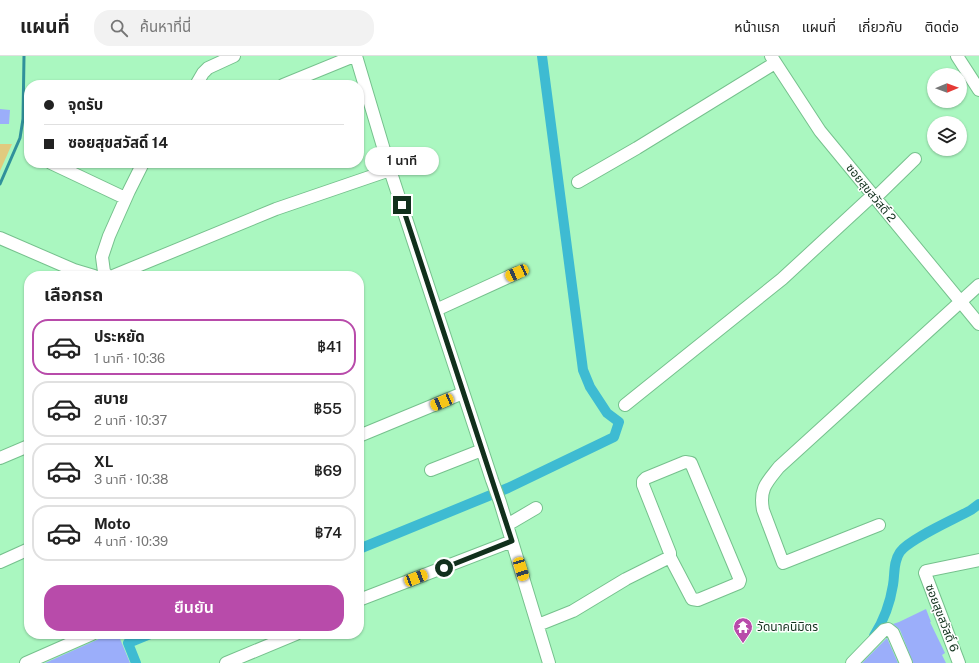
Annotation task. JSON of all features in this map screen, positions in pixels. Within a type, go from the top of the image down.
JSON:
[{"type":"street","points":[[199,80],[208,68],[234,56]]},
{"type":"street","points":[[295,80],[355,56],[362,80]]},
{"type":"street","points":[[962,58],[979,90]]},
{"type":"street","points":[[578,182],[643,144],[773,59]]},
{"type":"street","name":"ซอยสุขสวัสดิ์ 2","points":[[773,59],[820,131],[979,324]]},
{"type":"street","points":[[364,85],[390,170],[500,502],[549,663]]},
{"type":"street","points":[[625,405],[782,279],[915,159]]},
{"type":"street","points":[[62,168],[125,198]]},
{"type":"street","points":[[104,271],[102,257],[109,236],[125,198],[141,168]]},
{"type":"street","points":[[125,271],[276,209],[390,170]]},
{"type":"street","points":[[0,238],[77,271]]},
{"type":"street","points":[[436,310],[517,273]]},
{"type":"street","points":[[879,525],[783,563],[763,510],[761,501],[764,485],[779,466],[979,285]]},
{"type":"street","points":[[364,434],[463,393]]},
{"type":"street","points":[[0,458],[24,448]]},
{"type":"street","points":[[431,470],[482,450]]},
{"type":"street","points":[[684,462],[691,463],[740,580],[739,584],[698,600],[692,599],[670,557],[670,553],[643,485],[643,481],[646,478],[684,462]]},
{"type":"street","points":[[507,525],[536,508]]},
{"type":"street","points":[[364,598],[512,541]]},
{"type":"street","points":[[0,562],[24,551]]},
{"type":"street","points":[[538,625],[573,611],[626,579],[670,557]]},
{"type":"street","name":"ซอยสุขสวัสดิ์ 6","points":[[959,663],[925,573],[926,571],[979,560]]},
{"type":"street","points":[[852,663],[884,630],[888,629],[893,633],[906,663]]},
{"type":"street","points":[[26,663],[81,639]]},
{"type":"street","points":[[226,663],[284,639]]},
{"type":"shaded area","points":[[0,144],[12,144],[0,171]]},
{"type":"building","points":[[0,109],[10,110],[9,124],[0,124]]},
{"type":"building","points":[[926,609],[930,622],[945,653],[942,655],[946,663],[913,663],[900,630],[893,624]]},
{"type":"building","points":[[887,638],[898,663],[862,663]]},
{"type":"building","points":[[99,639],[120,639],[130,663],[45,663]]},
{"type":"waterway","points":[[0,184],[20,138],[23,119],[24,56]]},
{"type":"waterway","points":[[364,547],[508,488],[614,437],[619,422],[607,413],[590,387],[583,370],[542,56]]},
{"type":"waterway","points":[[874,636],[884,618],[890,599],[895,564],[900,552],[922,535],[971,510],[979,504]]},
{"type":"waterway","points":[[136,663],[128,643],[138,639]]},
{"type":"place","name":"วัดนาคนิมิตร","points":[[743,644]]},
{"type":"route","points":[[402,205],[512,541],[444,568]]}]
